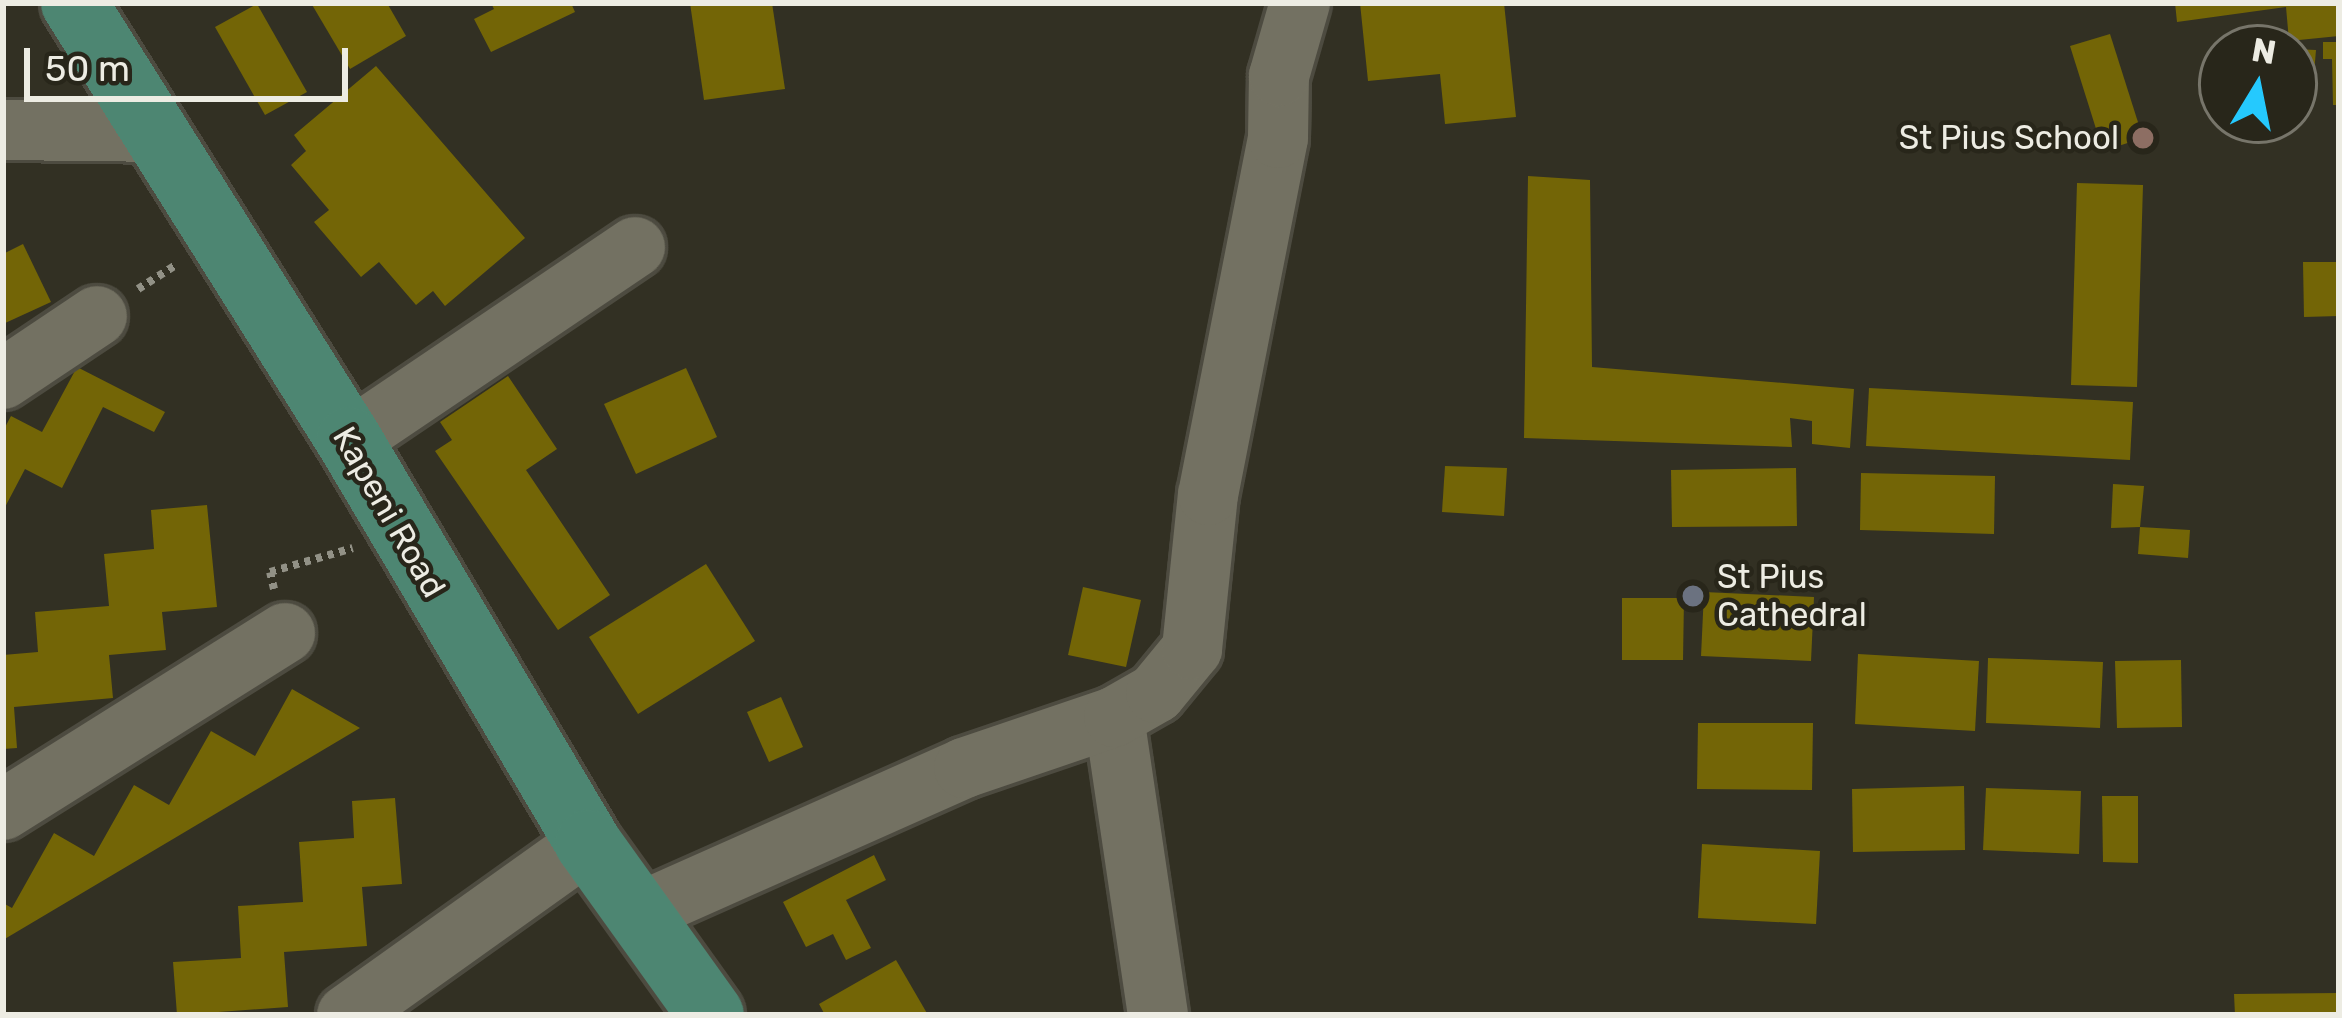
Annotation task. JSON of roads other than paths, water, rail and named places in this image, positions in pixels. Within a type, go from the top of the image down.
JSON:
[{"type":"main road","name":"Kapeni Road","points":[[74,3],[349,440],[401,535],[588,843],[643,910],[711,1015]]},
{"type":"street","points":[[643,910],[964,768],[1114,717],[1156,693],[1192,649],[1208,495],[1278,138],[1279,76],[1300,3]]},
{"type":"street","points":[[3,130],[158,132]]},
{"type":"street","points":[[349,440],[635,247]]},
{"type":"street","points":[[3,379],[97,316]]},
{"type":"street","points":[[3,810],[285,632]]},
{"type":"street","points":[[1114,717],[1158,1015]]},
{"type":"street","points":[[347,1015],[588,843]]},
{"type":"place","name":"St Pius School","points":[[2143,138]]},
{"type":"place","name":"St Pius Cathedral","points":[[1693,596]]}]
